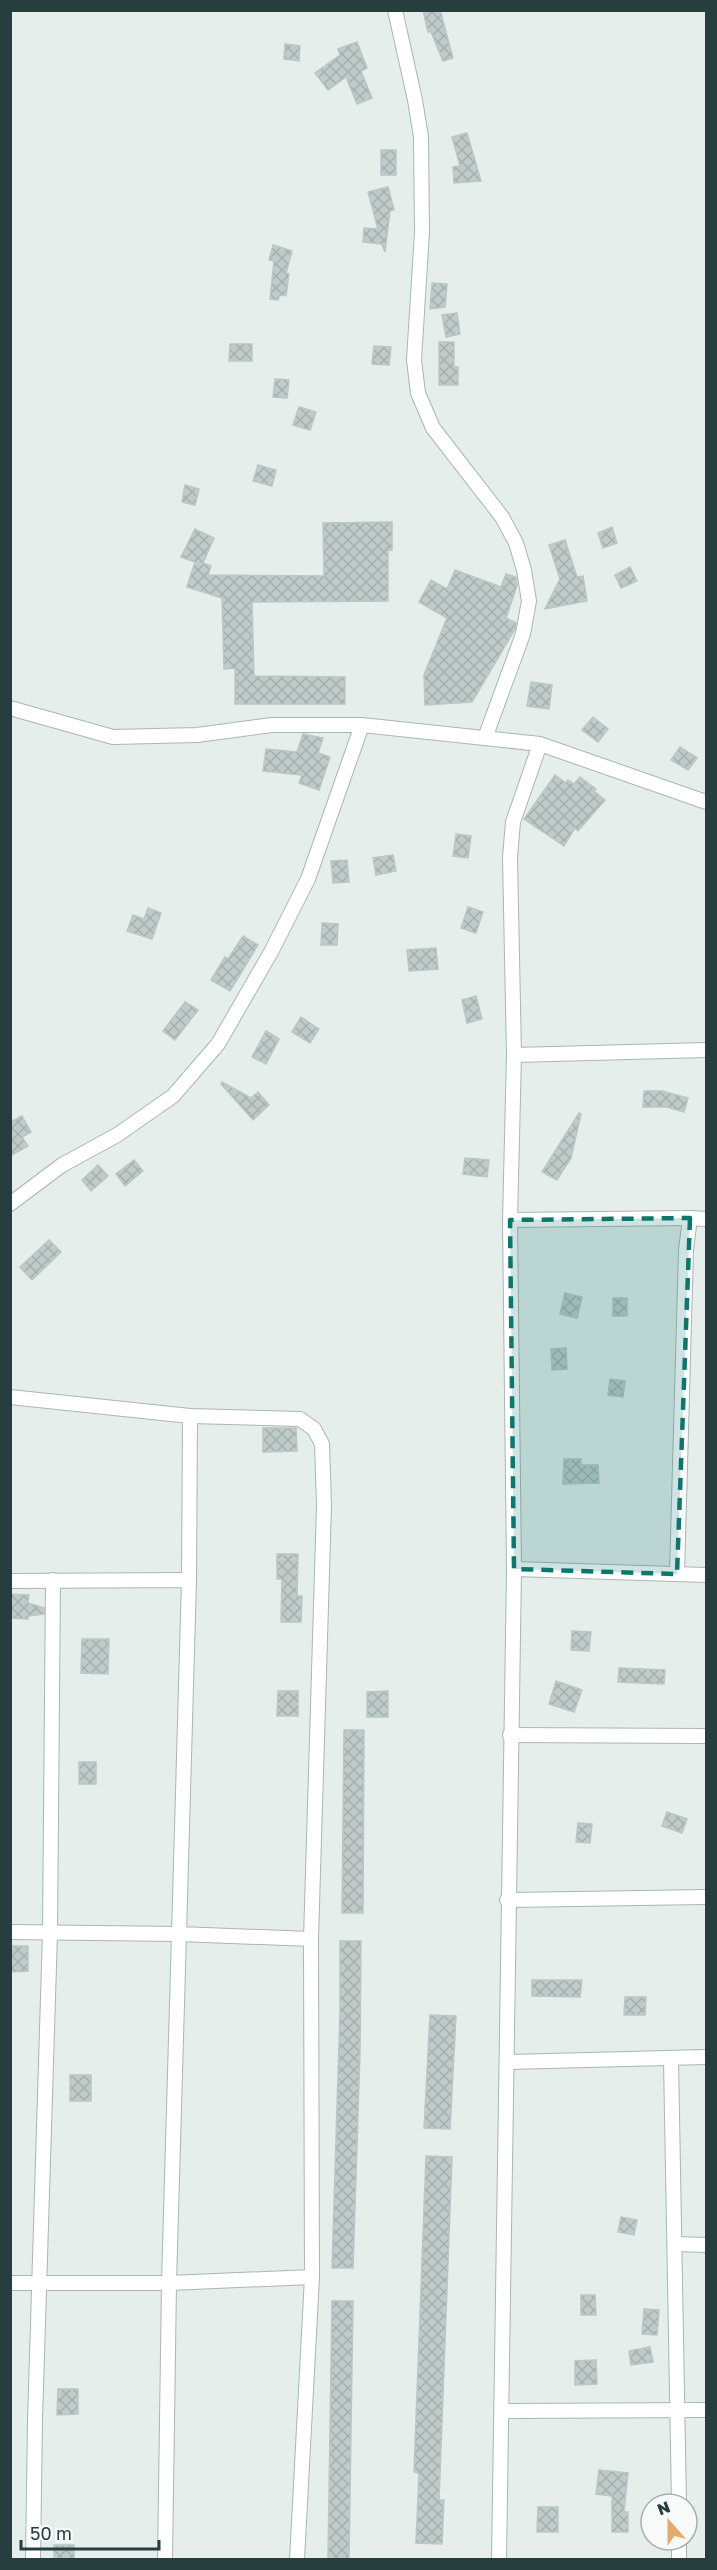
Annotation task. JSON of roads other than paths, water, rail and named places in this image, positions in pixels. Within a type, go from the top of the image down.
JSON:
[{"type":"street","points":[[395,10],[421,137],[422,232],[414,360],[418,393],[433,428],[502,516],[516,543],[524,570],[529,601],[523,634],[485,738]]},
{"type":"street","points":[[10,708],[113,737],[197,735],[272,725],[362,725],[540,744],[706,802]]},
{"type":"street","points":[[10,1204],[62,1165],[117,1135],[173,1096],[218,1044],[272,952],[308,879],[362,725]]},
{"type":"street","points":[[500,2559],[507,1900],[514,1569],[510,1220],[514,1055],[510,857],[513,822],[540,744]]},
{"type":"street","points":[[514,1055],[706,1050]]},
{"type":"street","points":[[677,1574],[683,1297],[690,1218]]},
{"type":"street","points":[[510,1220],[706,1219]]},
{"type":"street","points":[[10,1397],[190,1416],[300,1419],[314,1429],[322,1444],[324,1505],[311,1939],[312,2277],[297,2559]]},
{"type":"street","points":[[165,2559],[169,2283],[189,1580],[190,1416]]},
{"type":"street","points":[[514,1569],[706,1575]]},
{"type":"street","points":[[10,1581],[189,1580]]},
{"type":"street","points":[[33,2559],[50,1933],[53,1581]]},
{"type":"street","points":[[510,1735],[706,1736]]},
{"type":"street","points":[[507,1900],[706,1898]]},
{"type":"street","points":[[10,1932],[179,1934],[311,1939]]},
{"type":"street","points":[[507,2062],[706,2057]]},
{"type":"street","points":[[671,2059],[679,2492]]},
{"type":"street","points":[[675,2244],[706,2245]]},
{"type":"street","points":[[10,2283],[169,2283],[312,2277]]},
{"type":"street","points":[[502,2411],[706,2410]]}]
